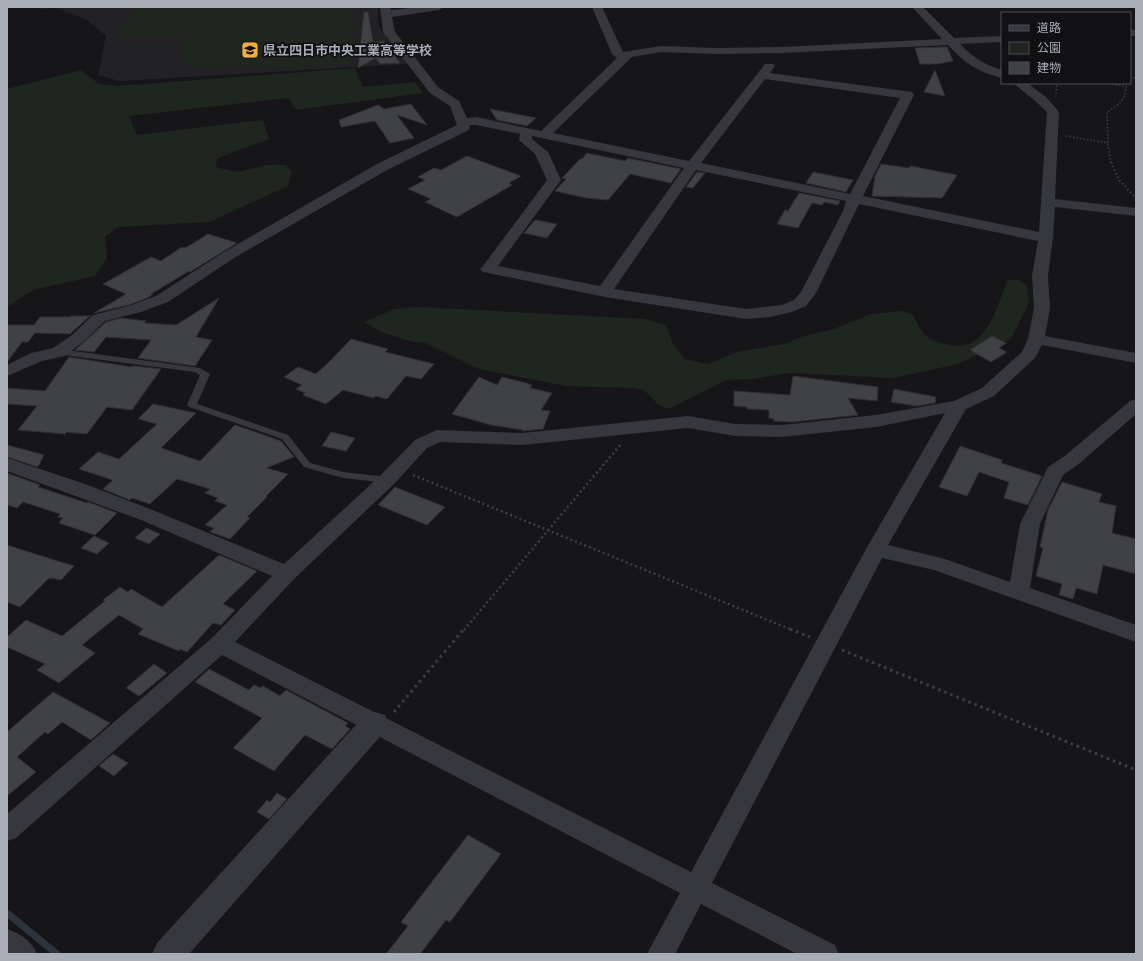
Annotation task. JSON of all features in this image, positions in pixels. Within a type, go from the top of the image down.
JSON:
[{"type":"street","points":[[7,371],[37,357],[59,352],[78,338],[99,318],[135,309],[162,298],[229,255],[382,167],[464,127],[455,104],[434,90],[389,32],[386,11],[404,13],[439,7]]},
{"type":"street","points":[[597,7],[618,54],[623,57]]},
{"type":"street","points":[[917,7],[968,59],[981,67],[1001,74]]},
{"type":"street","points":[[544,135],[623,57],[628,54],[662,49],[717,51],[781,50],[1001,39]]},
{"type":"street","points":[[605,291],[692,166],[781,50]]},
{"type":"street","points":[[526,132],[526,140],[541,152],[554,180],[488,269],[605,291],[746,314],[786,309],[800,303],[808,293],[850,211],[854,199],[908,95],[762,75]]},
{"type":"street","points":[[7,830],[220,644],[287,574],[392,474],[421,444],[437,436],[522,439],[688,422],[735,430],[782,431],[876,421],[926,412],[959,404],[988,392],[1029,354],[1036,339],[1042,308],[1040,276],[1046,238],[1047,202],[1054,112],[1022,84]]},
{"type":"street","points":[[462,122],[476,122],[544,135],[1046,238]]},
{"type":"street","points":[[1047,202],[1136,212]]},
{"type":"street","points":[[1036,339],[1136,358]]},
{"type":"street","points":[[661,954],[876,549],[959,404]]},
{"type":"street","points":[[1019,592],[1030,524],[1055,471],[1073,459],[1136,405]]},
{"type":"street","points":[[7,464],[56,480],[140,513],[218,544],[287,574]]},
{"type":"street","points":[[876,549],[938,564],[1136,634]]},
{"type":"street","points":[[220,644],[379,724],[825,954]]},
{"type":"street","points":[[168,954],[379,724]]},
{"type":"street","points":[[7,942],[23,954]]},
{"type":"lane","points":[[59,352],[197,370],[205,374],[192,405],[286,437],[307,465],[343,475],[392,474]]},
{"type":"path","points":[[1112,84],[1126,86],[1125,96],[1121,103],[1107,112],[1108,143],[1113,169],[1117,177],[1136,199]]},
{"type":"path","points":[[1052,134],[1108,143]]},
{"type":"path","points":[[379,724],[623,442]]},
{"type":"path","points":[[392,474],[548,530],[1136,770]]},
{"type":"shaded area","points":[[37,7],[53,7],[43,9]]},
{"type":"shaded area","name":"県立四日市中央工業高等学校","points":[[53,7],[378,7],[379,27],[408,64],[119,81],[98,75],[106,36],[87,20]]},
{"type":"green space","name":"県立四日市中央工業高等学校","points":[[136,7],[353,7],[351,20],[356,28],[352,36],[358,43],[358,59],[346,64],[261,68],[252,64],[196,68],[185,63],[179,46],[182,37],[116,38]]},
{"type":"green space","points":[[355,68],[363,87],[415,82],[423,93],[296,110],[288,98],[129,116],[137,135],[263,120],[269,139],[218,158],[215,167],[236,172],[267,165],[286,165],[292,172],[288,186],[209,222],[118,227],[105,237],[107,258],[95,276],[33,290],[7,307],[7,89],[81,70],[99,84],[117,86]]},
{"type":"green space","points":[[1008,280],[1019,280],[1027,285],[1029,303],[1011,339],[958,364],[893,378],[788,373],[753,379],[726,380],[669,409],[659,405],[644,390],[632,388],[566,386],[479,369],[426,343],[412,342],[382,332],[364,322],[395,309],[419,307],[645,319],[666,325],[674,346],[685,359],[708,364],[737,352],[784,344],[804,336],[834,329],[871,314],[903,311],[913,315],[924,334],[932,340],[959,346],[971,343],[980,337],[987,327]]},
{"type":"building","points":[[364,12],[368,12],[373,42],[384,41],[400,63],[380,64],[376,58],[358,68]]},
{"type":"building","points":[[947,47],[953,61],[937,64],[920,64],[915,48]]},
{"type":"building","points":[[935,70],[945,96],[924,92]]},
{"type":"building","points":[[411,104],[427,125],[397,115],[414,138],[390,143],[375,121],[341,127],[339,120],[378,105],[384,109]]},
{"type":"building","points":[[490,109],[536,118],[527,126],[497,120]]},
{"type":"building","points":[[587,153],[625,161],[628,158],[681,169],[671,183],[630,174],[608,200],[586,198],[555,191],[566,179],[562,178]]},
{"type":"building","points":[[467,156],[521,176],[509,183],[512,185],[457,217],[425,202],[431,199],[408,189],[425,180],[418,177],[434,168],[441,170]]},
{"type":"building","points":[[881,164],[909,168],[910,166],[957,175],[942,198],[872,196],[875,176]]},
{"type":"building","points":[[697,172],[705,173],[693,188],[686,187]]},
{"type":"building","points":[[813,172],[853,180],[846,192],[806,183]]},
{"type":"building","points":[[799,193],[840,201],[838,205],[824,202],[822,205],[812,203],[798,228],[777,224],[785,210],[788,211]]},
{"type":"building","points":[[535,220],[557,224],[547,238],[524,233]]},
{"type":"building","points":[[208,234],[237,243],[151,294],[153,294],[147,298],[129,305],[94,313],[126,294],[103,284],[151,257],[161,261],[182,247],[185,248]]},
{"type":"building","points":[[219,298],[196,337],[212,340],[195,366],[138,358],[151,340],[106,337],[94,352],[75,350],[106,322],[121,318],[146,321],[144,323],[176,325]]},
{"type":"building","points":[[91,315],[70,334],[35,333],[28,342],[22,342],[7,362],[7,325],[34,325],[40,317]]},
{"type":"building","points":[[992,336],[1006,343],[999,348],[1007,352],[991,362],[970,350]]},
{"type":"building","points":[[351,339],[388,349],[385,352],[434,364],[421,379],[406,376],[387,399],[375,396],[374,398],[343,390],[326,404],[303,395],[305,393],[296,389],[302,385],[284,377],[298,367],[316,374]]},
{"type":"building","points":[[69,357],[132,367],[161,369],[132,410],[107,407],[87,434],[67,432],[65,434],[18,430],[37,406],[7,404],[7,388],[45,391]]},
{"type":"building","points":[[793,376],[878,387],[877,401],[848,398],[858,415],[792,422],[774,421],[774,419],[769,418],[769,410],[747,409],[747,407],[734,406],[734,391],[790,395]]},
{"type":"building","points":[[479,377],[497,385],[502,377],[532,385],[530,388],[552,393],[541,410],[550,411],[543,429],[522,431],[523,430],[491,425],[452,414]]},
{"type":"building","points":[[894,389],[936,397],[935,403],[916,406],[891,402]]},
{"type":"building","points":[[153,404],[196,413],[161,448],[200,461],[235,425],[281,441],[294,457],[266,468],[288,474],[247,517],[250,518],[230,539],[210,532],[214,528],[205,525],[227,505],[215,501],[218,498],[205,493],[210,489],[177,479],[150,504],[132,498],[130,500],[103,489],[113,480],[79,469],[98,452],[119,459],[157,424],[138,419]]},
{"type":"building","points":[[331,432],[355,438],[346,451],[322,446]]},
{"type":"building","points":[[7,445],[44,455],[38,467],[7,457]]},
{"type":"building","points":[[960,446],[1002,460],[1001,463],[1042,476],[1028,505],[1004,498],[1009,482],[979,472],[967,496],[939,487]]},
{"type":"building","points":[[7,473],[40,485],[38,487],[87,503],[88,502],[117,513],[95,535],[59,523],[63,518],[58,517],[60,514],[23,502],[17,508],[7,505]]},
{"type":"building","points":[[1062,482],[1102,494],[1099,502],[1116,506],[1112,533],[1136,539],[1136,574],[1103,565],[1097,594],[1076,588],[1073,599],[1059,595],[1062,584],[1036,576],[1043,548],[1040,547],[1048,510]]},
{"type":"building","points":[[395,487],[445,507],[427,525],[378,505]]},
{"type":"building","points":[[146,528],[160,534],[149,544],[135,538]]},
{"type":"building","points":[[94,536],[109,543],[97,554],[81,548]]},
{"type":"building","points":[[7,545],[74,566],[61,580],[52,578],[48,579],[20,607],[7,602]]},
{"type":"building","points":[[219,555],[257,571],[223,604],[235,610],[221,625],[213,623],[187,652],[180,649],[179,651],[138,634],[143,629],[119,615],[82,645],[95,653],[59,683],[37,670],[45,664],[7,647],[7,637],[26,620],[62,636],[120,587],[128,592],[131,589],[162,607]]},
{"type":"building","points":[[154,664],[167,673],[139,696],[126,688]]},
{"type":"building","points":[[209,669],[249,690],[254,685],[261,688],[263,686],[280,696],[286,690],[348,723],[345,726],[350,729],[332,749],[305,735],[274,771],[233,748],[262,718],[195,682]]},
{"type":"building","points":[[53,692],[110,723],[91,740],[62,722],[48,734],[45,732],[17,757],[36,772],[7,796],[7,732]]},
{"type":"building","points":[[113,754],[128,763],[114,776],[99,766]]},
{"type":"building","points":[[277,793],[287,799],[269,819],[257,812],[267,800],[270,802]]},
{"type":"building","points":[[468,835],[501,854],[450,922],[446,920],[420,954],[386,954],[408,926],[401,922]]},
{"type":"waterway","points":[[7,913],[57,954]]},
{"type":"place","name":"県立四日市中央工業高等学校","points":[[250,50]]}]
